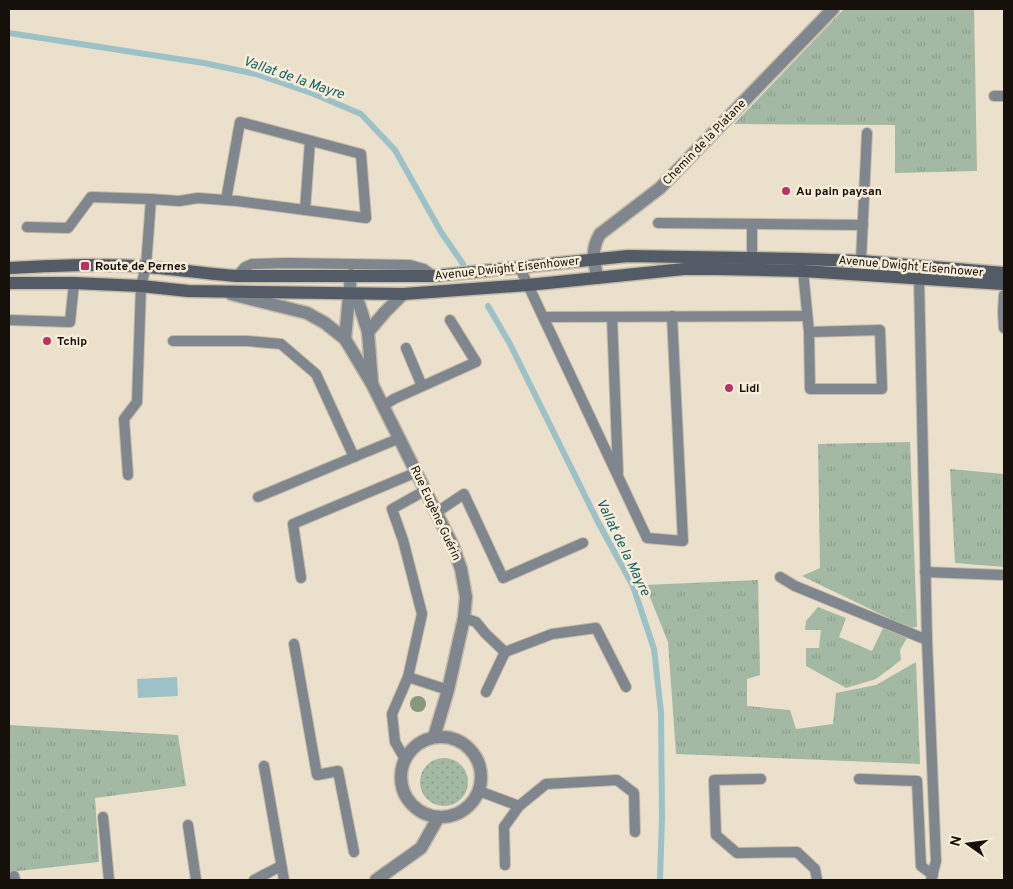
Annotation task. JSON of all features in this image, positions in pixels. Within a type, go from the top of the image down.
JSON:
[{"type":"main road","name":"Avenue Dwight Eisenhower","points":[[9,268],[146,266],[205,274],[237,276],[434,276],[628,256],[862,262],[1004,273]]},
{"type":"main road","name":"Avenue Dwight Eisenhower","points":[[9,283],[74,283],[141,286],[188,291],[403,294],[528,285],[684,269],[803,271],[1004,284]]},
{"type":"street","name":"Chemin de la Platane","points":[[598,278],[593,259],[595,243],[600,234],[660,188],[833,9]]},
{"type":"street","points":[[345,339],[351,275]]},
{"type":"street","name":"Rue Eugène Guérin","points":[[219,291],[307,313],[325,323],[345,339],[372,384],[437,512],[461,568],[466,597],[464,618],[448,690],[434,737]]},
{"type":"street","name":"Rue Eugène Guérin","points":[[350,293],[359,304],[368,332],[372,384]]},
{"type":"street","points":[[368,332],[403,294]]},
{"type":"street","points":[[434,737],[454,739],[470,748],[478,760],[482,773],[479,791],[472,803],[454,816],[438,818],[425,814],[413,806],[402,787],[401,773],[405,759],[413,748],[425,740],[434,737]]},
{"type":"street","points":[[376,880],[421,848],[438,818]]},
{"type":"lane","points":[[27,227],[68,228],[90,198],[179,201],[198,198],[226,200],[366,218],[361,154],[240,122],[226,200]]},
{"type":"lane","points":[[862,262],[867,133]]},
{"type":"lane","points":[[305,210],[310,140]]},
{"type":"lane","points":[[128,475],[124,419],[137,402],[141,286],[146,266],[151,199]]},
{"type":"lane","points":[[658,223],[863,225]]},
{"type":"lane","points":[[752,224],[752,258]]},
{"type":"lane","points":[[237,276],[245,267],[252,264],[288,263],[410,265],[424,269],[434,276]]},
{"type":"lane","points":[[520,268],[647,538],[683,541],[672,316]]},
{"type":"lane","points":[[803,271],[810,389],[882,389],[880,330],[808,332]]},
{"type":"lane","points":[[918,279],[936,861],[932,878]]},
{"type":"lane","points":[[9,320],[70,322],[74,283]]},
{"type":"lane","points":[[1004,295],[1004,328]]},
{"type":"lane","points":[[544,317],[807,316]]},
{"type":"lane","points":[[612,317],[619,478]]},
{"type":"lane","points":[[383,406],[394,399],[476,362],[450,320]]},
{"type":"lane","points":[[173,341],[246,341],[281,344],[316,374],[354,457]]},
{"type":"lane","points":[[406,348],[422,386]]},
{"type":"lane","points":[[258,497],[400,438]]},
{"type":"lane","points":[[301,578],[292,524],[417,472]]},
{"type":"lane","points":[[405,759],[395,742],[392,714],[408,677],[422,614],[403,540],[392,509],[426,490]]},
{"type":"lane","points":[[437,512],[464,494],[503,578],[583,543]]},
{"type":"lane","points":[[926,572],[1003,575]]},
{"type":"lane","points":[[780,577],[795,586],[928,640]]},
{"type":"lane","points":[[464,618],[476,622],[505,652]]},
{"type":"lane","points":[[486,692],[505,652],[552,634],[596,628],[626,686]]},
{"type":"lane","points":[[294,644],[317,775],[338,772],[354,852]]},
{"type":"lane","points":[[408,677],[448,690]]},
{"type":"lane","points":[[264,766],[284,880]]},
{"type":"lane","points":[[761,779],[714,780],[716,835],[737,852],[797,852],[814,869],[817,880]]},
{"type":"lane","points":[[859,779],[916,782],[921,866],[932,878]]},
{"type":"lane","points":[[505,865],[504,827],[519,806],[546,784],[617,780],[634,793],[635,832]]},
{"type":"lane","points":[[479,791],[519,806]]},
{"type":"lane","points":[[103,817],[110,880]]},
{"type":"lane","points":[[188,825],[196,880]]},
{"type":"lane","points":[[254,880],[282,866]]},
{"type":"green space","points":[[844,9],[974,9],[977,171],[895,173],[895,125],[734,124]]},
{"type":"green space","points":[[910,442],[917,627],[909,628],[802,576],[820,568],[818,444]]},
{"type":"green space","points":[[950,469],[1004,474],[1004,567],[955,563]]},
{"type":"green space","points":[[758,580],[760,675],[747,679],[747,706],[790,710],[796,729],[833,724],[836,693],[876,685],[916,662],[920,764],[676,754],[668,642],[645,585]]},
{"type":"green space","points":[[818,607],[846,618],[839,637],[872,651],[883,628],[907,638],[900,650],[901,660],[876,679],[846,688],[806,666],[806,648],[819,648],[821,630],[805,630],[806,621]]},
{"type":"green space","points":[[9,725],[178,735],[186,786],[95,798],[99,862],[9,872]]},
{"type":"green space","points":[[444,758],[453,760],[461,765],[466,773],[468,782],[466,791],[461,799],[453,804],[444,806],[435,804],[427,799],[422,791],[420,782],[422,773],[427,765],[435,760]]},
{"type":"water","points":[[177,677],[178,696],[138,698],[137,679]]},
{"type":"waterway","name":"Vallat de la Mayre","points":[[9,33],[204,63],[256,74],[314,94],[361,114],[395,150],[441,232],[463,264]]},
{"type":"waterway","name":"Vallat de la Mayre","points":[[488,306],[510,344],[598,522],[633,586],[654,649],[661,712],[662,817],[660,880]]},
{"type":"place","name":"Au pain paysan","points":[[786,191]]},
{"type":"place","name":"Route de Pernes","points":[[85,266]]},
{"type":"place","name":"Tchip","points":[[47,341]]},
{"type":"place","name":"Lidl","points":[[729,388]]}]
